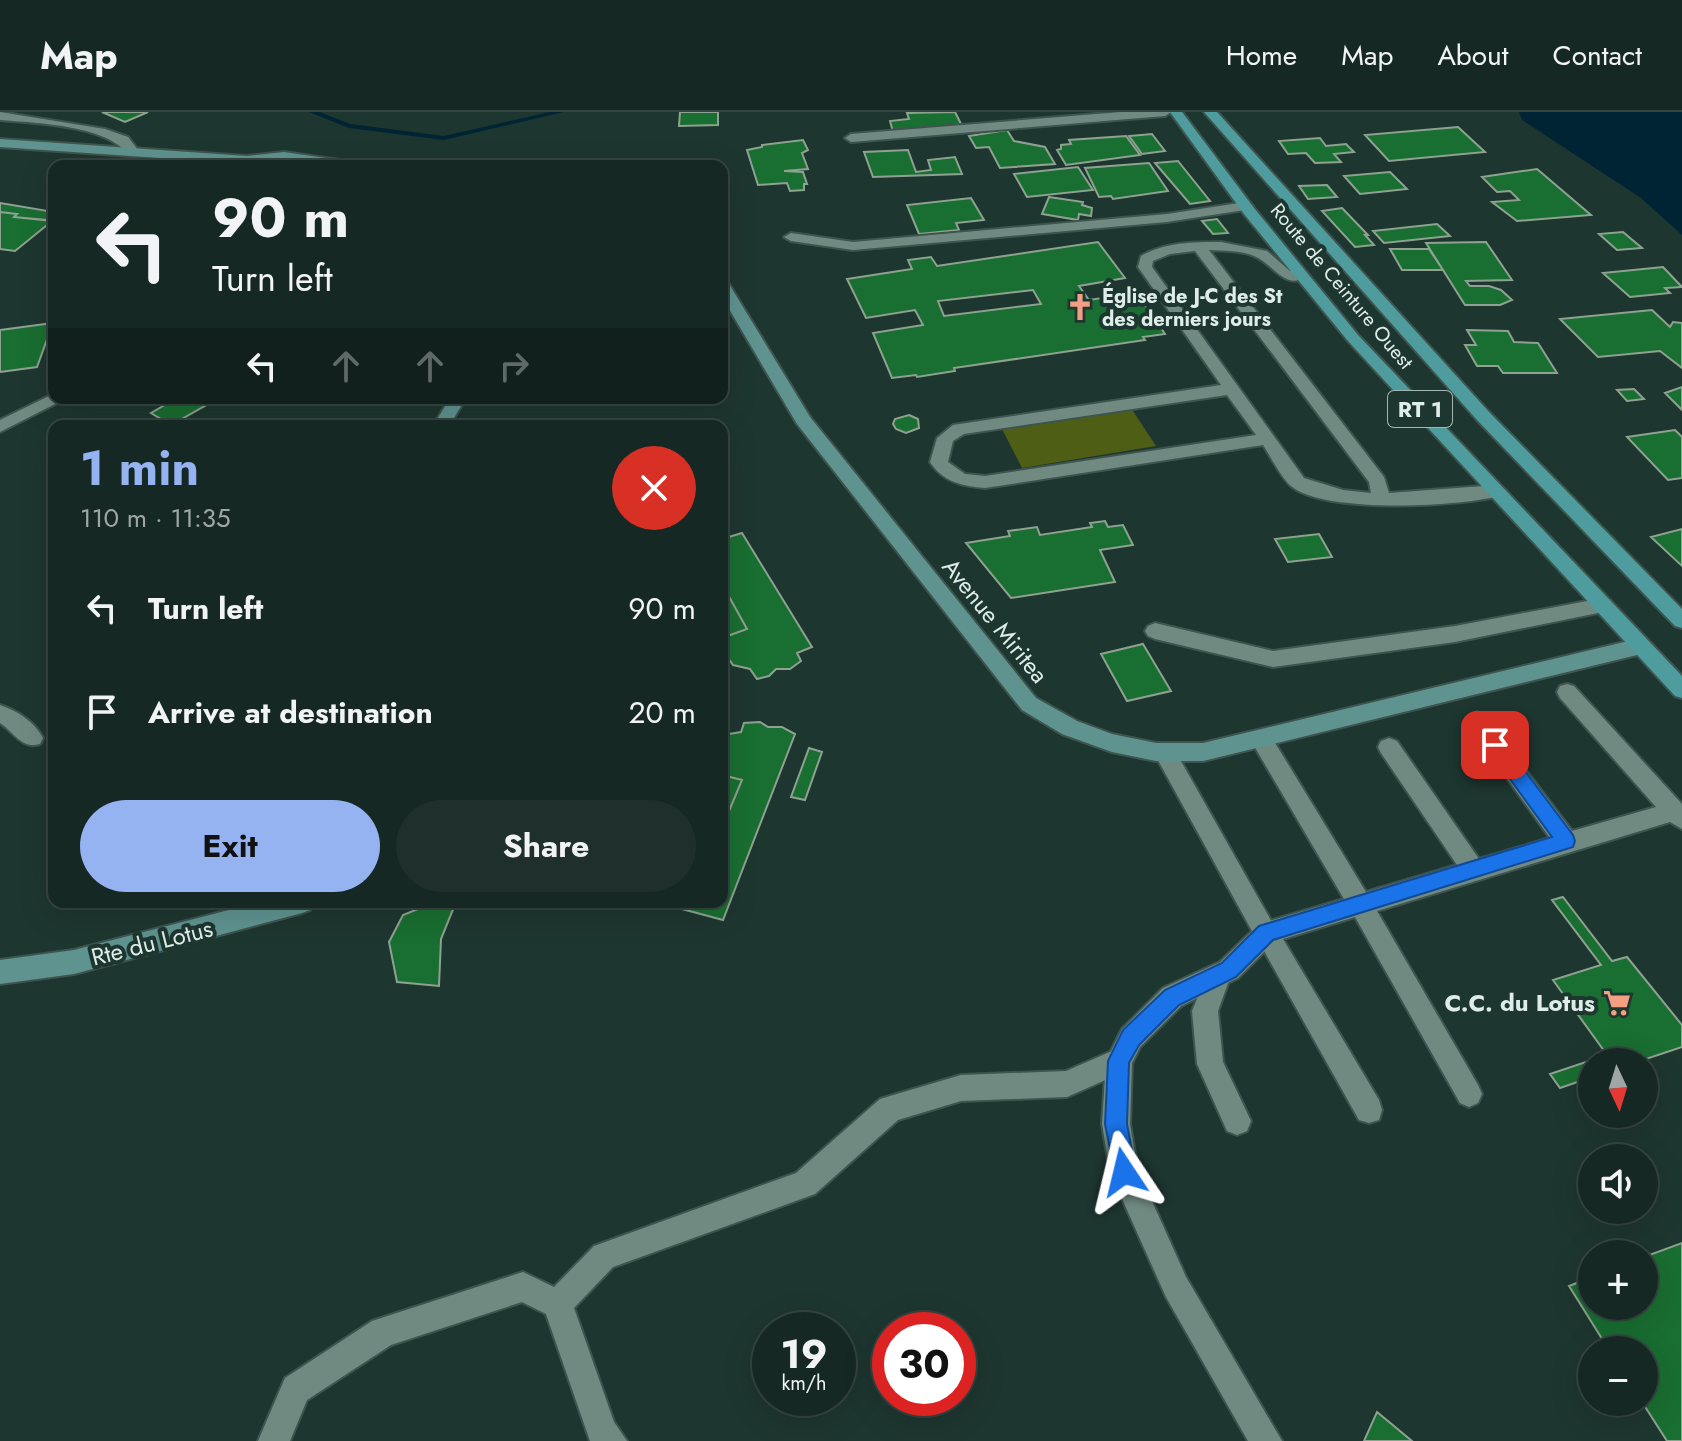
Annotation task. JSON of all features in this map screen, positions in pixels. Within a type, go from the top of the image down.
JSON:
[{"type":"main road","name":"Route de Ceinture Ouest","points":[[1176,112],[1301,275],[1374,360],[1682,690]]},
{"type":"main road","name":"Route de Ceinture Ouest","points":[[1210,112],[1483,416],[1682,621]]},
{"type":"main road","points":[[0,143],[132,150],[217,160]]},
{"type":"main road","points":[[261,160],[284,156],[312,160]]},
{"type":"main road","name":"Avenue Miritea","points":[[728,294],[803,420],[1029,704],[1061,726],[1097,741],[1165,753],[1203,752],[1641,646]]},
{"type":"main road","name":"Rte du Lotus","points":[[0,972],[88,959],[279,908]]},
{"type":"street","points":[[979,119],[1071,112]]},
{"type":"street","points":[[851,138],[1165,112]]},
{"type":"street","points":[[0,116],[105,134],[125,140],[132,150]]},
{"type":"street","points":[[791,237],[853,246],[1167,218],[1246,206]]},
{"type":"street","points":[[1301,275],[1286,275],[1264,255],[1234,245],[1151,254],[1145,267],[1298,482],[1316,492],[1381,497],[1431,498],[1497,491]]},
{"type":"street","points":[[1200,248],[1378,481],[1381,497]]},
{"type":"street","points":[[1231,389],[959,429],[945,438],[939,462],[944,470],[955,476],[985,482],[1267,439]]},
{"type":"street","points":[[0,427],[48,403]]},
{"type":"street","points":[[1155,631],[1273,659],[1455,634],[1603,605]]},
{"type":"street","points":[[1266,1441],[1176,1287],[1124,1172],[1116,1124],[1119,1061],[1131,1038],[1172,997],[1229,970],[1266,933],[1566,841],[1678,815],[1567,692]]},
{"type":"street","points":[[0,714],[10,717],[32,738]]},
{"type":"street","points":[[1477,721],[1566,841]]},
{"type":"street","points":[[1261,739],[1469,1094]]},
{"type":"street","points":[[1389,747],[1473,869]]},
{"type":"street","points":[[1165,753],[1369,1110]]},
{"type":"street","points":[[1219,975],[1205,1011],[1210,1064],[1237,1121]]},
{"type":"street","points":[[558,1304],[604,1256],[805,1184],[890,1109],[961,1088],[1067,1084],[1119,1061]]},
{"type":"street","points":[[274,1441],[296,1389],[383,1332],[523,1287],[558,1304],[602,1432],[611,1441]]},
{"type":"green space","points":[[1129,405],[1156,446],[1022,468],[1000,425]]},
{"type":"water","points":[[1519,112],[1682,112],[1682,235],[1641,198],[1522,120]]},
{"type":"building","points":[[102,112],[148,112],[125,122]]},
{"type":"building","points":[[680,112],[718,112],[718,125],[679,126]]},
{"type":"building","points":[[955,112],[962,126],[893,132],[890,121],[909,119],[907,113]]},
{"type":"building","points":[[1458,127],[1485,152],[1389,161],[1365,135]]},
{"type":"building","points":[[1007,130],[1014,141],[1045,147],[1055,164],[1000,168],[989,147],[976,148],[969,136]]},
{"type":"building","points":[[1152,134],[1165,151],[1142,154],[1129,136]]},
{"type":"building","points":[[1126,136],[1140,155],[1066,165],[1057,150],[1061,149],[1061,145],[1071,144],[1069,140]]},
{"type":"building","points":[[1320,138],[1326,146],[1346,144],[1354,152],[1334,154],[1341,162],[1315,163],[1306,153],[1288,154],[1279,141]]},
{"type":"building","points":[[803,140],[808,150],[802,153],[808,169],[784,171],[803,172],[807,184],[804,184],[804,190],[790,191],[787,183],[758,185],[747,150]]},
{"type":"building","points":[[908,150],[916,172],[931,170],[928,160],[955,157],[962,174],[873,177],[864,152]]},
{"type":"building","points":[[1178,161],[1210,201],[1190,204],[1155,163]]},
{"type":"building","points":[[1149,163],[1168,191],[1113,199],[1111,196],[1099,197],[1085,168]]},
{"type":"building","points":[[1078,167],[1093,190],[1027,197],[1014,174]]},
{"type":"building","points":[[1537,169],[1591,215],[1517,221],[1492,202],[1519,200],[1510,191],[1497,192],[1482,177]]},
{"type":"building","points":[[1390,172],[1407,189],[1360,194],[1344,176]]},
{"type":"building","points":[[1327,185],[1337,197],[1308,199],[1299,186]]},
{"type":"building","points":[[1049,197],[1083,202],[1082,205],[1092,208],[1091,216],[1079,214],[1078,220],[1042,214]]},
{"type":"building","points":[[971,198],[984,220],[956,223],[959,230],[919,234],[907,205]]},
{"type":"building","points":[[0,203],[48,211],[48,219],[14,217],[17,214],[0,212]]},
{"type":"building","points":[[1342,208],[1374,245],[1355,247],[1322,211]]},
{"type":"building","points":[[0,212],[17,214],[14,217],[48,221],[48,224],[15,251],[0,249]]},
{"type":"building","points":[[1217,219],[1228,233],[1213,234],[1202,221]]},
{"type":"building","points":[[1437,224],[1450,236],[1384,243],[1373,231]]},
{"type":"building","points":[[1623,232],[1642,248],[1617,250],[1599,234]]},
{"type":"building","name":"Église de J-C des St des derniers jours","points":[[1098,242],[1125,278],[1079,286],[1089,300],[1136,293],[1165,334],[1143,337],[1145,340],[954,368],[955,371],[892,378],[873,333],[923,325],[915,310],[866,318],[847,279],[912,269],[908,260],[931,257],[937,266]],"holes":[[[1033,290],[1041,304],[944,316],[938,301]]]},
{"type":"building","points":[[1486,242],[1512,280],[1466,281],[1470,286],[1489,286],[1501,290],[1512,300],[1500,305],[1465,305],[1426,243]]},
{"type":"building","points":[[1390,249],[1429,249],[1443,270],[1402,270]]},
{"type":"building","points":[[1663,267],[1682,287],[1665,288],[1670,293],[1630,297],[1603,273]]},
{"type":"building","points":[[1652,310],[1670,327],[1673,322],[1682,323],[1682,368],[1660,351],[1598,357],[1560,319]]},
{"type":"building","points":[[48,324],[48,337],[37,367],[0,372],[0,330]]},
{"type":"building","points":[[1467,330],[1508,331],[1514,342],[1538,343],[1557,373],[1503,373],[1498,366],[1477,366],[1465,345],[1476,345]]},
{"type":"building","points":[[1682,387],[1682,410],[1665,393]]},
{"type":"building","points":[[1634,389],[1644,399],[1627,401],[1617,390]]},
{"type":"building","points":[[167,404],[208,404],[180,420],[163,420],[151,413]]},
{"type":"building","points":[[909,415],[918,419],[919,428],[906,433],[896,429],[893,424],[895,419]]},
{"type":"building","points":[[1675,430],[1682,437],[1682,478],[1668,480],[1627,437]]},
{"type":"building","points":[[1105,521],[1108,527],[1123,525],[1133,545],[1100,550],[1115,582],[1011,598],[966,543],[1010,536],[1008,531],[1037,527],[1040,535],[1092,527],[1090,523]]},
{"type":"building","points":[[1682,529],[1682,566],[1651,537]]},
{"type":"building","points":[[742,533],[812,647],[797,653],[801,661],[790,669],[776,669],[769,676],[757,679],[750,669],[733,665],[728,658],[728,636],[747,629],[728,595],[728,537]]},
{"type":"building","points":[[1319,534],[1332,557],[1288,562],[1275,539]]},
{"type":"building","points":[[728,595],[747,629],[728,636]]},
{"type":"building","points":[[1143,644],[1171,691],[1127,701],[1101,654]]},
{"type":"building","points":[[760,722],[768,727],[782,727],[795,734],[728,907],[728,814],[742,780],[728,776],[728,734],[741,732],[744,723]]},
{"type":"building","points":[[809,748],[822,752],[805,800],[791,797]]},
{"type":"building","points":[[728,776],[742,780],[728,814]]},
{"type":"building","name":"C.C. du Lotus","points":[[1563,897],[1612,961],[1627,957],[1682,1025],[1682,1047],[1658,1055],[1658,1048],[1602,1048],[1553,980],[1601,965],[1552,900]]},
{"type":"building","points":[[420,908],[454,908],[441,939],[439,986],[397,982],[389,942],[403,915]]},
{"type":"building","points":[[678,908],[728,908],[723,920]]},
{"type":"building","name":"C.C. du Lotus","points":[[1578,1065],[1578,1082],[1560,1088],[1550,1074]]},
{"type":"building","points":[[1682,1243],[1682,1441],[1667,1441],[1651,1416],[1658,1416],[1658,1336],[1600,1336],[1590,1320],[1658,1320],[1658,1252]]},
{"type":"building","points":[[1578,1282],[1578,1300],[1569,1286]]},
{"type":"building","points":[[1377,1412],[1412,1441],[1364,1441]]},
{"type":"waterway","points":[[313,112],[349,126],[444,138],[560,112]]},
{"type":"place","name":"Église de J-C des St des derniers jours","points":[[1080,307]]},
{"type":"place","name":"C.C. du Lotus","points":[[1617,1003]]},
{"type":"route","points":[[1124,1172],[1116,1124],[1119,1061],[1131,1038],[1172,997],[1229,970],[1266,933],[1566,841],[1495,745]]}]
